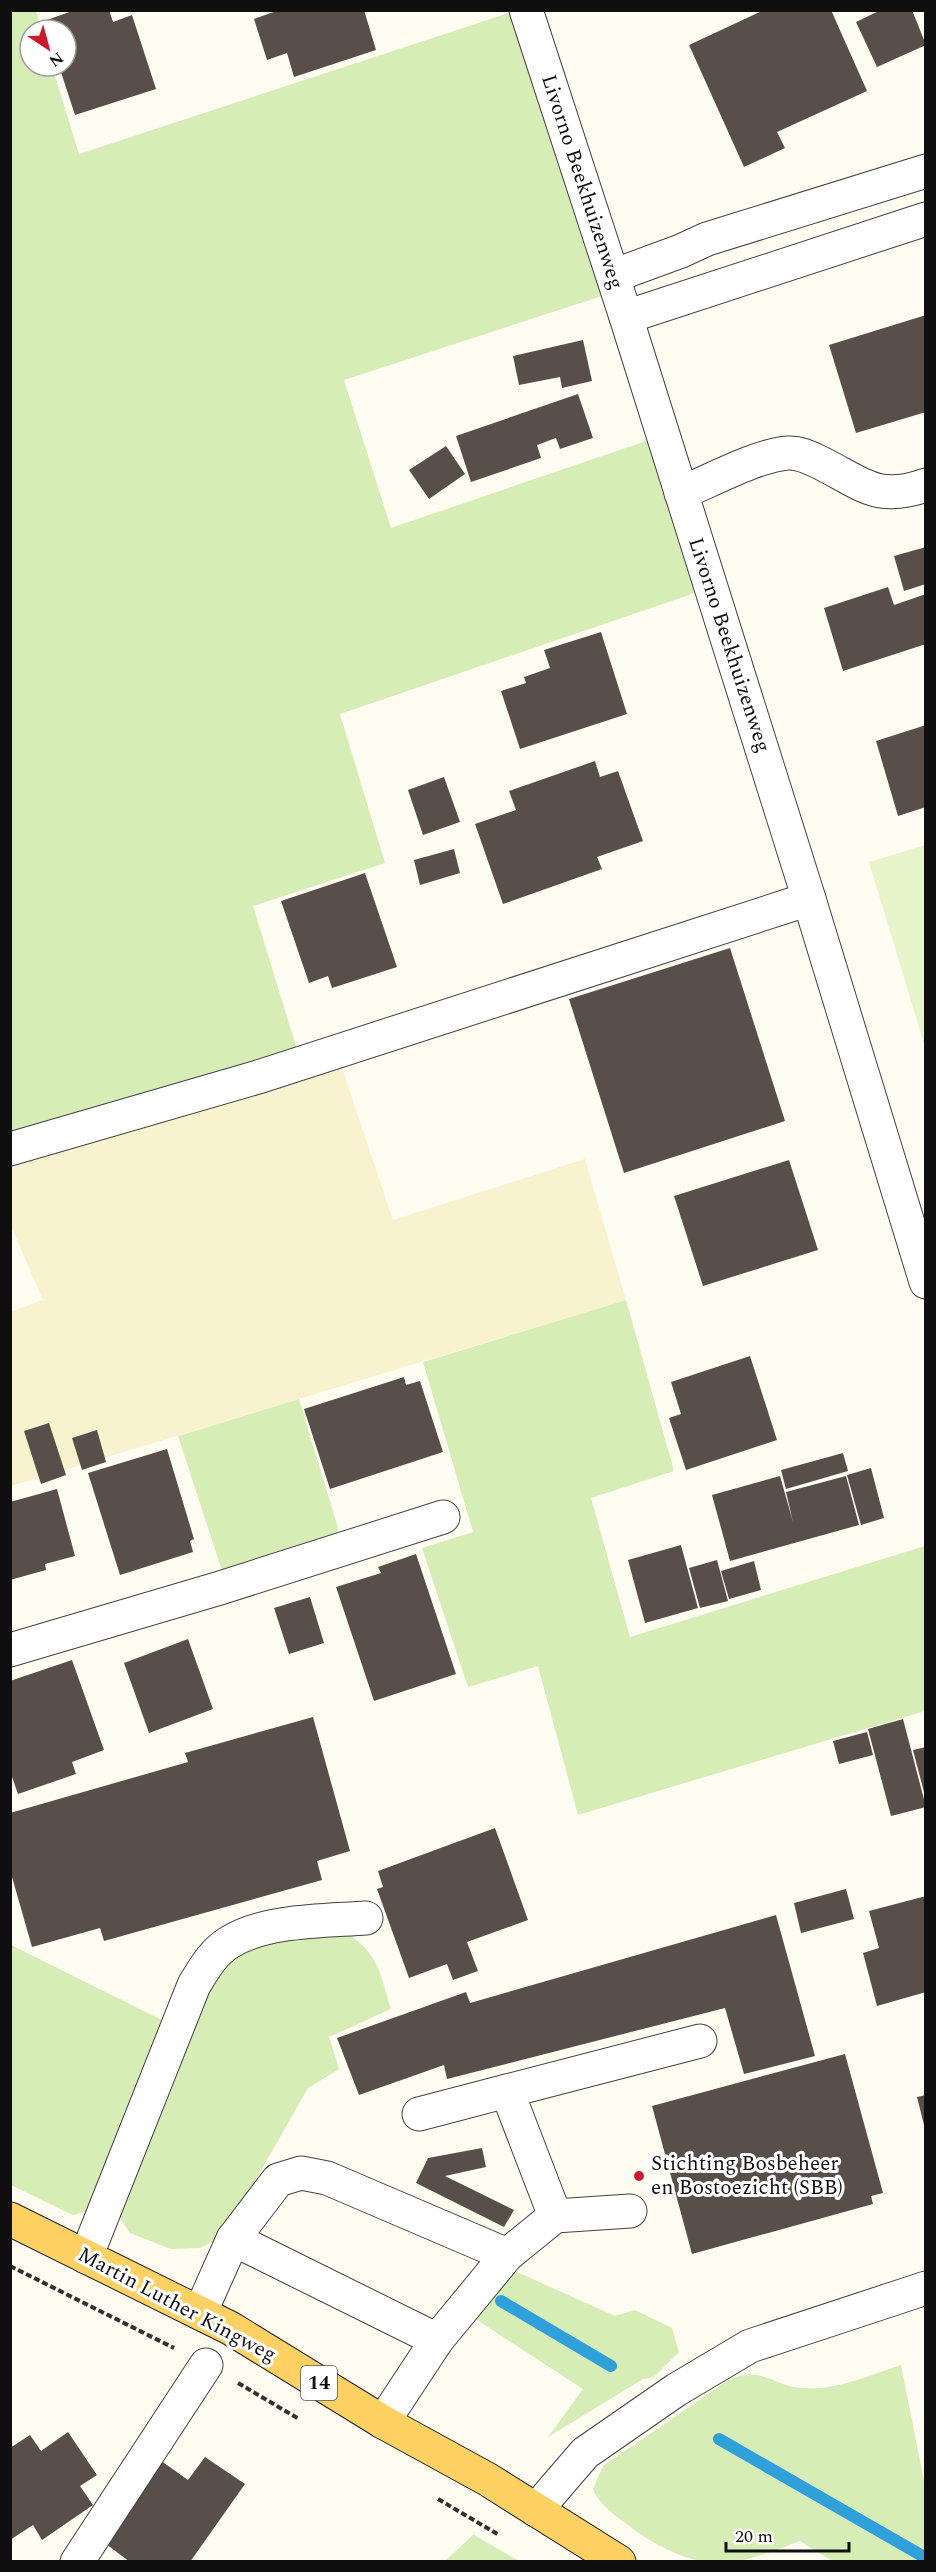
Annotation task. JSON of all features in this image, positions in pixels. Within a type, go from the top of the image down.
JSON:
[{"type":"main road","name":"Martin Luther Kingweg","points":[[10,2219],[230,2328],[383,2422],[487,2479],[619,2562]]},
{"type":"street","name":"Livorno Beekhuizenweg","points":[[526,10],[613,276],[809,898],[926,1282]]},
{"type":"street","points":[[613,276],[707,239],[926,171]]},
{"type":"street","points":[[626,317],[926,219]]},
{"type":"street","points":[[681,493],[771,456],[790,453],[807,456],[879,493],[903,493],[926,485]]},
{"type":"street","points":[[10,1149],[258,1077],[809,898]]},
{"type":"street","points":[[10,1650],[220,1588],[443,1517]]},
{"type":"street","points":[[86,2258],[194,1985],[209,1960],[229,1942],[251,1932],[286,1925],[366,1918]]},
{"type":"street","points":[[419,2114],[700,2041]]},
{"type":"street","points":[[507,2091],[555,2216]]},
{"type":"street","points":[[200,2313],[233,2239],[278,2180],[301,2173],[327,2178],[507,2255]]},
{"type":"street","points":[[383,2422],[437,2340],[507,2255],[555,2216],[630,2211]]},
{"type":"street","points":[[233,2239],[437,2340]]},
{"type":"street","points":[[536,2510],[585,2453],[676,2390],[750,2346],[926,2288]]},
{"type":"street","points":[[77,2562],[206,2365]]},
{"type":"path","points":[[10,2266],[206,2365],[308,2424]]},
{"type":"path","points":[[431,2495],[502,2537]]},
{"type":"shaded area","points":[[341,1065],[393,1220],[585,1159],[626,1300],[11,1486],[10,1312],[43,1300],[11,1226],[11,1162]]},
{"type":"green space","points":[[11,11],[36,11],[38,18],[18,18],[18,78],[56,78],[79,154],[509,13],[602,296],[344,380],[391,528],[649,440],[695,593],[340,714],[385,863],[253,906],[299,1056],[11,1141]]},
{"type":"green space","points":[[926,845],[925,1047],[869,862]]},
{"type":"green space","points":[[626,1300],[674,1471],[591,1498],[630,1637],[925,1546],[925,1711],[578,1815],[538,1666],[468,1687],[422,1548],[473,1532],[423,1362]]},
{"type":"green space","points":[[299,1399],[338,1528],[336,1539],[225,1580],[178,1436]]},
{"type":"green space","points":[[345,1932],[372,1956],[381,1975],[391,2009],[329,2037],[339,2069],[308,2088],[223,2237],[200,2248],[171,2249],[130,2233],[119,2217],[201,1993],[225,1955],[257,1936]]},
{"type":"green space","points":[[11,1945],[166,2022],[88,2211],[73,2215],[11,2185]]},
{"type":"green space","points":[[517,2272],[615,2316],[635,2310],[672,2328],[679,2352],[654,2377],[643,2379],[548,2437],[583,2389],[474,2318],[506,2274]]},
{"type":"green space","points":[[901,2365],[925,2486],[925,2561],[832,2561],[800,2541],[739,2561],[725,2563],[695,2560],[666,2549],[640,2534],[608,2509],[593,2489],[603,2466],[727,2381],[738,2376],[757,2375],[782,2384],[815,2388],[840,2385]]},
{"type":"green space","points":[[474,2535],[519,2561],[445,2561]]},
{"type":"building","points":[[75,10],[109,10],[113,22],[132,15],[156,89],[75,115],[63,78],[78,78],[78,18],[52,18]]},
{"type":"building","points":[[279,10],[364,10],[376,50],[294,77],[287,53],[267,60],[254,19]]},
{"type":"building","points":[[764,10],[831,10],[867,91],[777,132],[785,148],[744,167],[689,45]]},
{"type":"building","points":[[881,10],[912,10],[926,45],[877,67],[856,22]]},
{"type":"building","points":[[926,315],[926,412],[856,433],[829,345]]},
{"type":"building","points":[[583,340],[592,381],[562,388],[560,377],[519,385],[513,356]]},
{"type":"building","points":[[578,394],[593,438],[560,449],[556,438],[537,445],[541,458],[471,482],[456,436]]},
{"type":"building","points":[[446,446],[465,474],[429,499],[409,470]]},
{"type":"building","points":[[926,547],[926,584],[904,591],[894,556]]},
{"type":"building","points":[[888,587],[894,605],[926,594],[926,644],[843,671],[824,608]]},
{"type":"building","points":[[601,632],[627,714],[520,749],[501,691],[526,683],[524,677],[550,668],[544,650]]},
{"type":"building","points":[[926,725],[926,807],[898,816],[876,741]]},
{"type":"building","points":[[595,761],[600,777],[618,771],[643,841],[597,857],[602,869],[503,904],[475,824],[516,810],[509,791]]},
{"type":"building","points":[[444,777],[460,822],[423,835],[408,790]]},
{"type":"building","points":[[454,849],[460,873],[420,885],[414,860]]},
{"type":"building","points":[[365,873],[397,967],[332,988],[328,976],[309,983],[281,901]]},
{"type":"building","points":[[730,948],[785,1121],[624,1173],[569,999]]},
{"type":"building","points":[[789,1160],[818,1250],[703,1286],[674,1196]]},
{"type":"building","points":[[750,1356],[777,1440],[686,1470],[669,1418],[681,1414],[671,1382]]},
{"type":"building","points":[[404,1377],[406,1385],[420,1381],[443,1452],[330,1489],[304,1409]]},
{"type":"building","points":[[49,1423],[66,1475],[41,1484],[24,1431]]},
{"type":"building","points":[[97,1430],[106,1462],[82,1470],[72,1438]]},
{"type":"building","points":[[167,1449],[194,1539],[190,1541],[193,1552],[120,1575],[88,1473]]},
{"type":"building","points":[[843,1453],[848,1471],[786,1489],[781,1470]]},
{"type":"building","points":[[871,1468],[884,1518],[861,1525],[847,1475]]},
{"type":"building","points":[[780,1476],[793,1522],[786,1492],[846,1476],[859,1525],[730,1561],[712,1495]]},
{"type":"building","points":[[57,1489],[75,1556],[45,1564],[46,1570],[10,1580],[10,1502]]},
{"type":"building","points":[[681,1545],[698,1608],[645,1623],[628,1560]]},
{"type":"building","points":[[416,1554],[456,1674],[374,1701],[336,1587],[381,1573],[378,1567]]},
{"type":"building","points":[[717,1560],[728,1601],[700,1608],[689,1568]]},
{"type":"building","points":[[754,1561],[761,1590],[729,1599],[721,1571]]},
{"type":"building","points":[[310,1597],[324,1643],[289,1654],[274,1608]]},
{"type":"building","points":[[188,1639],[213,1709],[149,1733],[124,1663]]},
{"type":"building","points":[[72,1660],[104,1750],[72,1762],[76,1774],[18,1794],[10,1771],[10,1681]]},
{"type":"building","points":[[313,1717],[350,1851],[317,1861],[322,1880],[104,1941],[100,1928],[32,1947],[10,1870],[10,1813],[188,1762],[185,1753]]},
{"type":"building","points":[[903,1719],[926,1807],[891,1816],[868,1729]]},
{"type":"building","points":[[867,1732],[873,1755],[839,1764],[833,1741]]},
{"type":"building","points":[[926,1747],[926,1796],[925,1796],[913,1750]]},
{"type":"building","points":[[495,1828],[528,1920],[467,1942],[478,1971],[453,1980],[447,1964],[409,1978],[377,1889],[383,1887],[378,1871]]},
{"type":"building","points":[[846,1889],[854,1919],[801,1933],[794,1903]]},
{"type":"building","points":[[926,1896],[926,1992],[877,2006],[863,1953],[879,1948],[869,1911]]},
{"type":"building","points":[[776,1915],[815,2056],[744,2074],[725,2008],[447,2079],[444,2065],[359,2095],[337,2038],[466,1992],[470,2003]]},
{"type":"building","points":[[845,2054],[883,2193],[871,2196],[873,2204],[692,2254],[652,2106]]},
{"type":"building","points":[[926,2095],[926,2129],[925,2129],[917,2097]]},
{"type":"building","points":[[482,2148],[486,2167],[445,2176],[514,2210],[504,2227],[416,2183],[428,2158]]},
{"type":"building","points":[[68,2432],[97,2475],[80,2486],[93,2505],[42,2540],[33,2525],[10,2540],[10,2448],[30,2435],[41,2451]]},
{"type":"building","points":[[205,2457],[245,2484],[190,2562],[130,2562],[106,2544],[160,2460],[188,2480]]},
{"type":"waterway","points":[[501,2301],[611,2366]]},
{"type":"waterway","points":[[719,2439],[926,2558]]},
{"type":"place","name":"Stichting Bosbeheer en Bostoezicht (SBB)","points":[[639,2176]]}]
